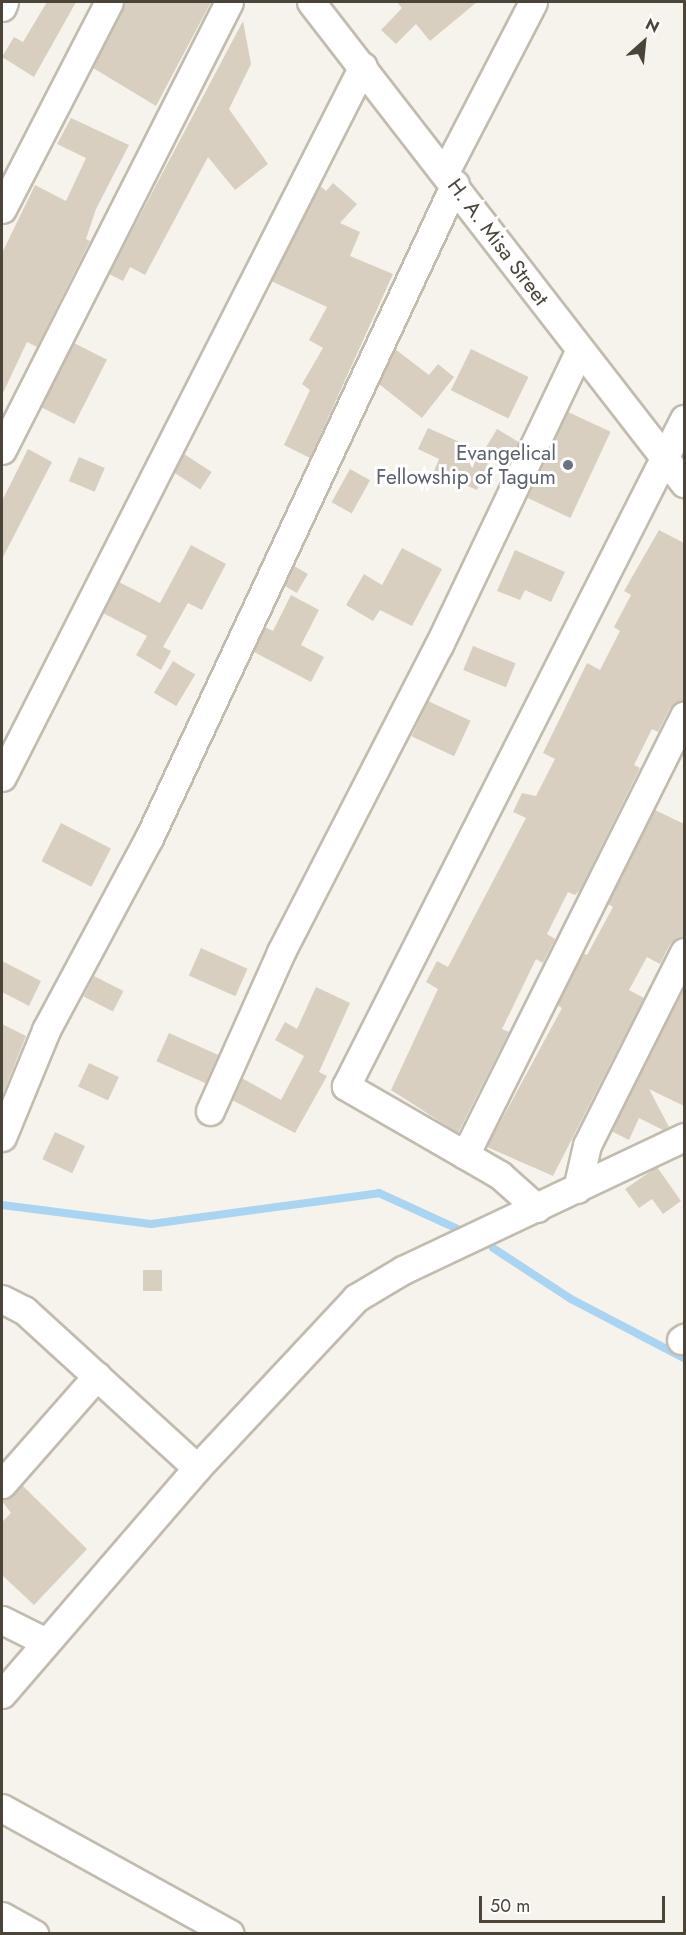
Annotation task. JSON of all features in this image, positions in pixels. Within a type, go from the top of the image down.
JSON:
[{"type":"street","points":[[2,7],[4,2]]},
{"type":"street","points":[[2,209],[109,2]]},
{"type":"street","points":[[2,450],[229,2]]},
{"type":"street","name":"H. A. Misa Street","points":[[311,2],[450,178],[579,352],[684,483]]},
{"type":"street","points":[[2,1137],[46,1030],[149,838],[450,178],[533,2]]},
{"type":"street","points":[[2,777],[363,66]]},
{"type":"street","points":[[210,1111],[281,952],[439,645],[579,352]]},
{"type":"street","points":[[537,1208],[521,1190],[346,1086],[684,419]]},
{"type":"street","points":[[465,1155],[684,716]]},
{"type":"street","points":[[577,1189],[587,1145],[684,952]]},
{"type":"street","points":[[2,1694],[197,1468],[356,1298],[684,1137]]},
{"type":"street","points":[[2,1299],[24,1310],[197,1468]]},
{"type":"street","points":[[2,1484],[97,1376]]},
{"type":"street","points":[[2,1620],[46,1642]]},
{"type":"street","points":[[2,1808],[230,1934]]},
{"type":"street","points":[[2,1916],[34,1934]]},
{"type":"building","points":[[47,2],[76,2],[34,77],[2,57],[14,37],[23,42]]},
{"type":"building","points":[[126,2],[211,2],[156,106],[93,68]]},
{"type":"building","points":[[397,2],[477,2],[430,41],[416,24],[396,44],[381,30],[402,8]]},
{"type":"building","points":[[243,21],[251,64],[229,109],[268,164],[235,190],[208,157],[145,275],[130,267],[123,281],[109,274]]},
{"type":"building","points":[[71,118],[129,145],[96,209],[86,239],[90,241],[37,347],[27,342],[2,395],[2,253],[35,185],[66,201],[86,158],[57,144]]},
{"type":"building","points":[[333,183],[357,204],[340,223],[360,232],[350,256],[393,274],[310,458],[284,445],[310,390],[302,384],[323,348],[309,340],[327,307],[271,281],[320,186],[326,191]]},
{"type":"building","points":[[74,343],[107,360],[74,424],[41,407]]},
{"type":"building","points":[[395,349],[429,375],[438,364],[454,377],[422,418],[379,384]]},
{"type":"building","points":[[471,349],[529,377],[508,418],[451,390]]},
{"type":"building","name":"Evangelical Fellowship of Tagum","points":[[568,412],[611,432],[570,518],[528,498]]},
{"type":"building","points":[[428,428],[491,456],[477,490],[434,471],[439,459],[418,449]]},
{"type":"building","points":[[497,429],[519,442],[507,463],[485,450]]},
{"type":"building","points":[[28,449],[52,462],[2,559],[2,501]]},
{"type":"building","points":[[184,454],[212,472],[200,490],[173,472]]},
{"type":"building","points":[[79,457],[105,468],[95,492],[69,481]]},
{"type":"building","points":[[350,469],[370,480],[352,513],[332,502]]},
{"type":"building","points":[[659,530],[684,543],[684,700],[670,708],[658,732],[652,729],[634,765],[640,768],[580,890],[575,895],[568,892],[547,934],[555,939],[543,963],[536,959],[502,1029],[509,1032],[458,1133],[391,1090],[438,989],[426,982],[437,961],[448,967],[526,818],[513,812],[522,793],[536,796],[555,759],[543,753],[587,663],[600,670],[620,631],[614,627],[631,595],[624,591]]},
{"type":"building","points":[[191,545],[226,564],[202,610],[188,603],[163,647],[171,651],[161,670],[136,655],[147,636],[103,613],[119,582],[160,603]]},
{"type":"building","points":[[402,548],[442,569],[412,626],[380,610],[373,621],[346,605],[364,574],[382,585]]},
{"type":"building","points":[[515,550],[565,572],[551,602],[525,590],[520,600],[497,591]]},
{"type":"building","points":[[294,566],[308,574],[297,593],[283,585]]},
{"type":"building","points":[[291,595],[319,610],[301,645],[324,657],[311,682],[254,652],[265,627],[273,631]]},
{"type":"building","points":[[473,646],[516,663],[506,687],[463,670]]},
{"type":"building","points":[[173,661],[195,674],[176,706],[154,693]]},
{"type":"building","points":[[428,701],[471,721],[454,756],[412,736]]},
{"type":"building","points":[[655,810],[684,824],[684,936],[670,944],[660,964],[647,957],[629,990],[644,998],[553,1176],[487,1147],[562,1008],[557,1005],[583,953],[587,955],[613,907],[608,904]]},
{"type":"building","points":[[61,823],[111,848],[91,887],[41,861]]},
{"type":"building","points":[[201,948],[248,969],[235,996],[189,975]]},
{"type":"building","points":[[2,961],[41,981],[29,1006],[2,992]]},
{"type":"building","points":[[94,976],[123,991],[113,1011],[84,996]]},
{"type":"building","points":[[684,986],[684,1106],[649,1089],[669,1127],[663,1130],[639,1118],[629,1140],[611,1131]]},
{"type":"building","points":[[316,987],[350,1003],[319,1072],[327,1076],[295,1133],[232,1100],[242,1078],[281,1100],[304,1056],[275,1040],[285,1022],[297,1029]]},
{"type":"building","points":[[2,1024],[26,1036],[2,1096]]},
{"type":"building","points":[[169,1033],[218,1055],[206,1083],[156,1061]]},
{"type":"building","points":[[89,1063],[119,1077],[108,1101],[78,1087]]},
{"type":"building","points":[[55,1132],[85,1146],[72,1173],[42,1159]]},
{"type":"building","points":[[657,1167],[681,1201],[663,1214],[652,1199],[639,1208],[625,1189]]},
{"type":"building","points":[[143,1270],[162,1270],[162,1291],[143,1291]]},
{"type":"building","points":[[22,1485],[87,1549],[34,1605],[2,1575],[2,1522],[11,1513],[2,1501]]},
{"type":"waterway","points":[[2,1205],[151,1224],[379,1193],[462,1231]]},
{"type":"waterway","points":[[493,1248],[571,1299],[684,1358]]},
{"type":"place","name":"Evangelical Fellowship of Tagum","points":[[568,465]]}]
